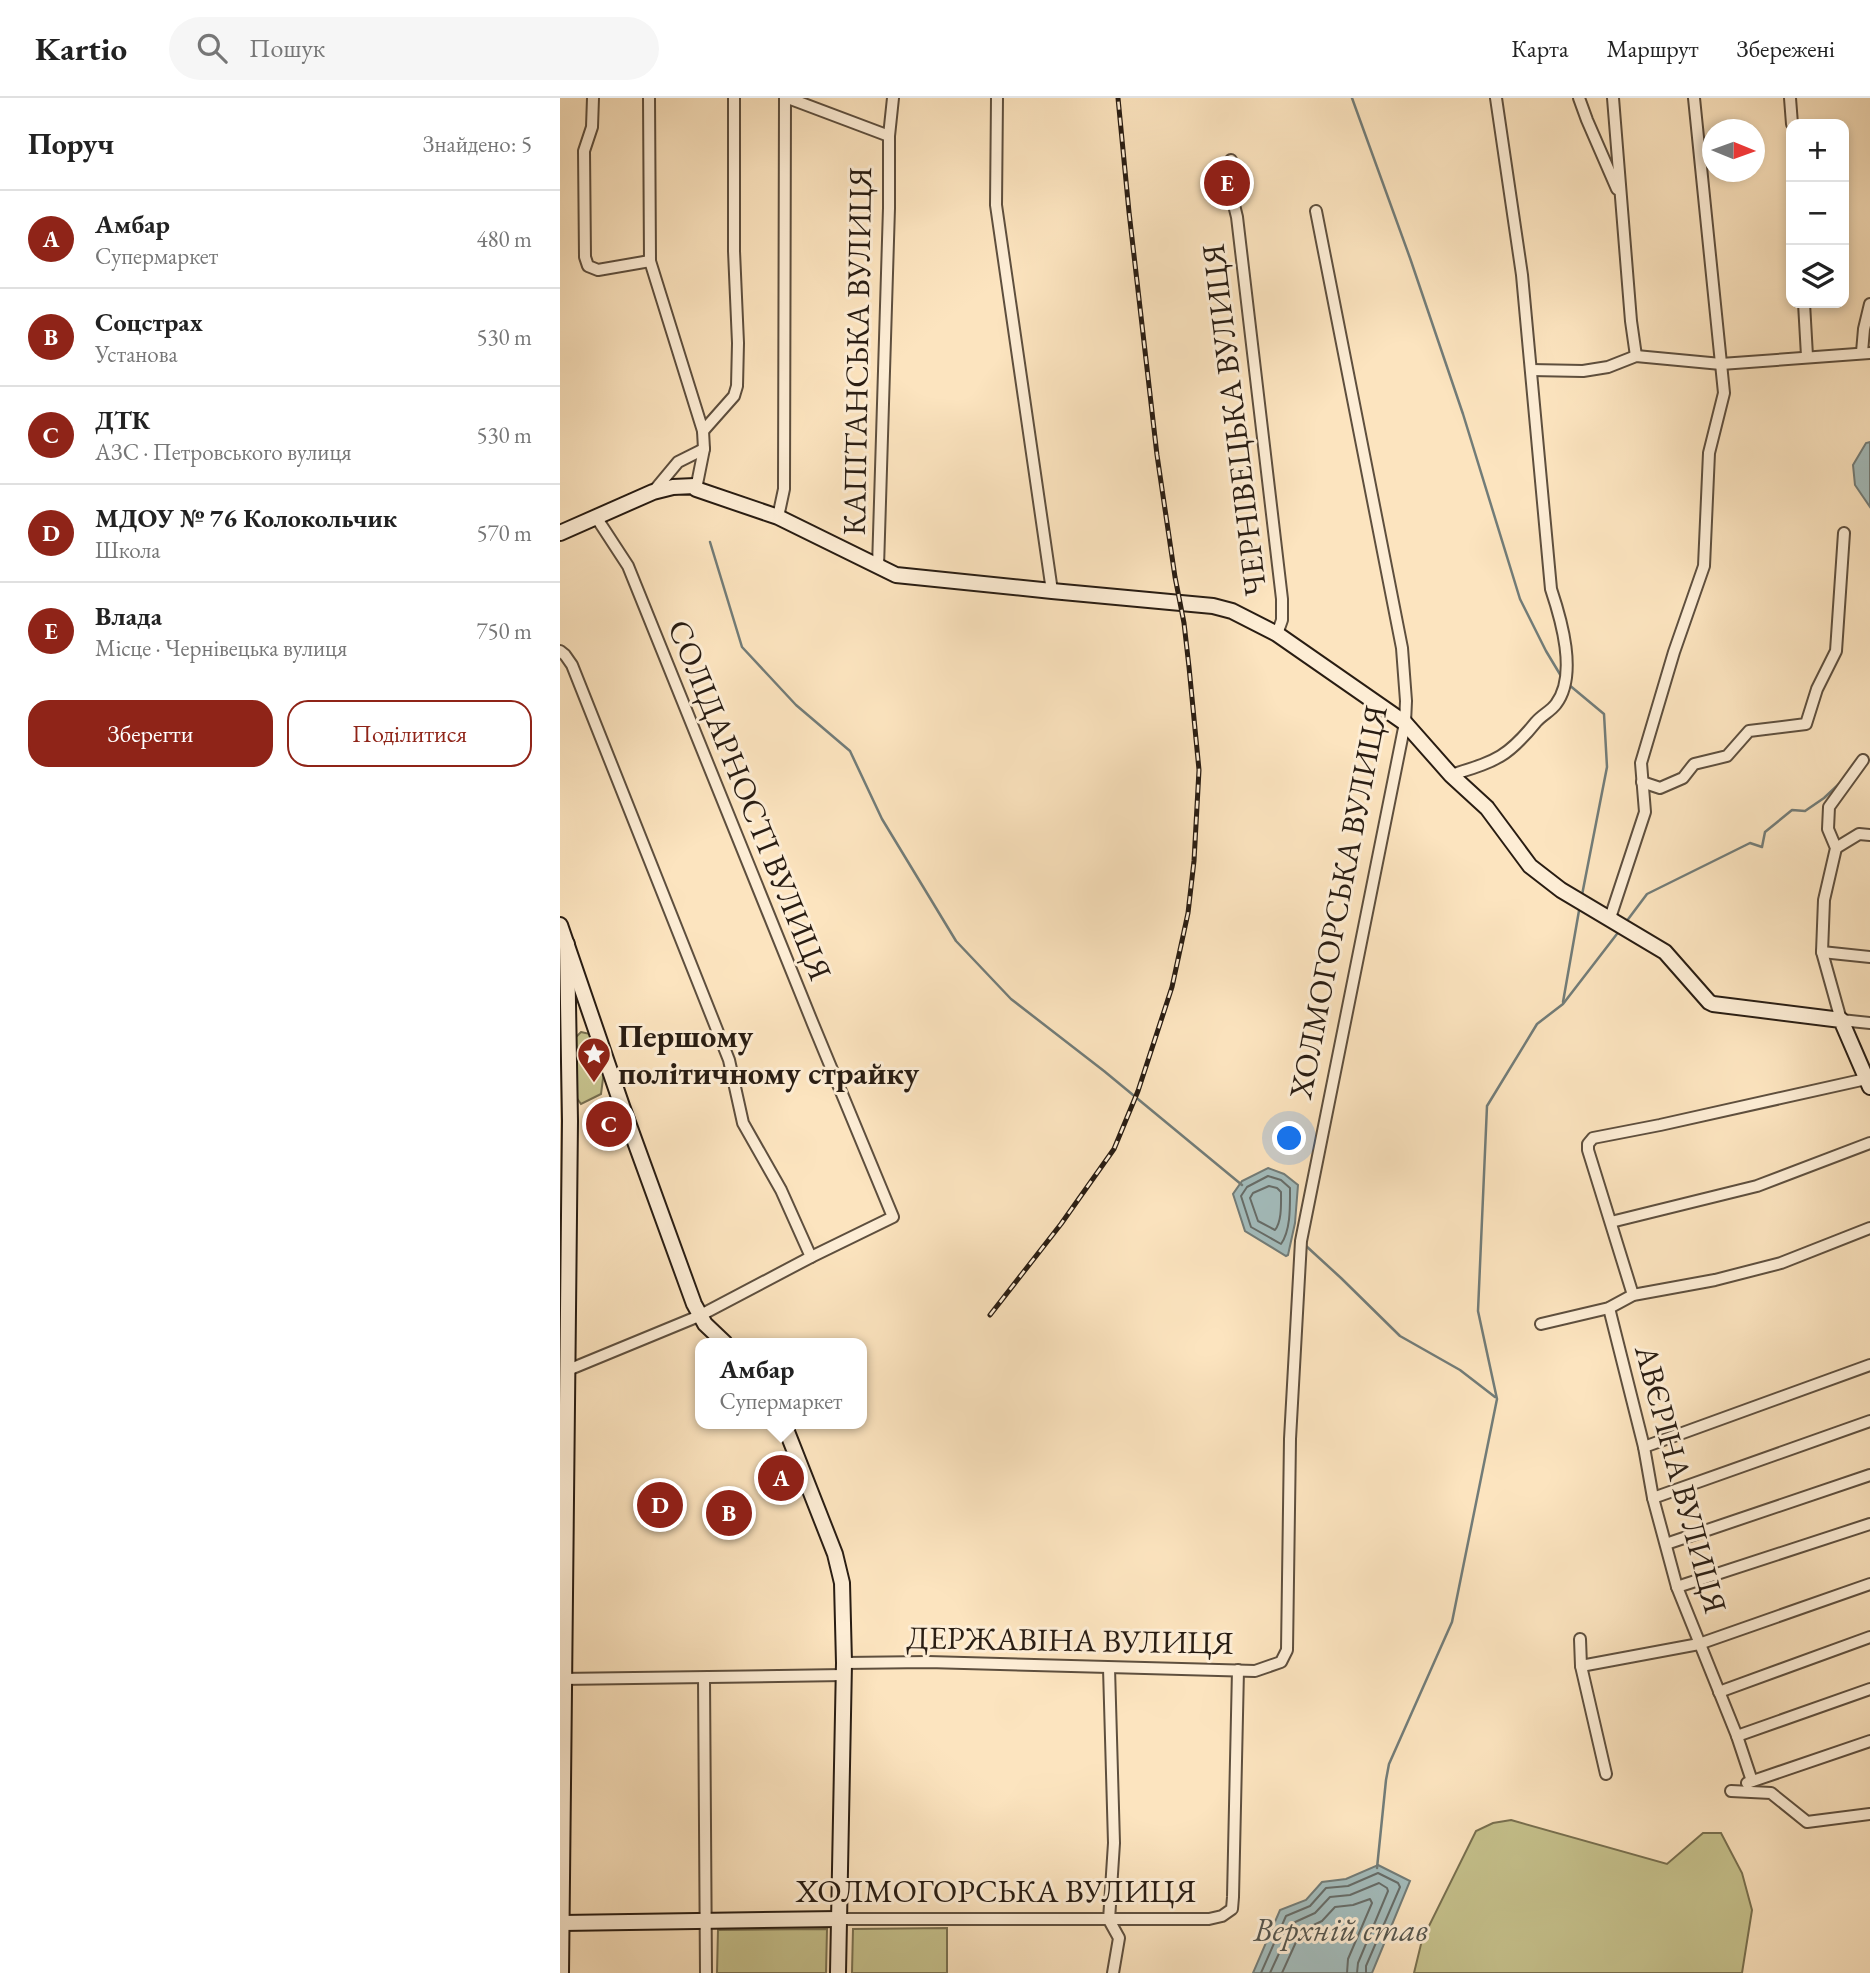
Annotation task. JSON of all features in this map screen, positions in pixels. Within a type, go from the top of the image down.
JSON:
[{"type":"main road","points":[[560,533],[653,492],[673,486],[695,486],[696,489],[778,517],[896,575],[1213,606],[1233,611],[1278,634],[1405,723],[1451,775],[1487,808],[1530,866],[1561,890],[1665,952],[1713,1004],[1841,1020],[1868,1083]]},
{"type":"main road","points":[[560,925],[622,1106],[699,1316],[719,1338]]},
{"type":"main road","points":[[561,1973],[570,1121],[567,944]]},
{"type":"main road","points":[[786,1429],[840,1573],[844,1669],[838,1973]]},
{"type":"main road","name":"ХОЛМОГОРСЬКА ВУЛИЦЯ","points":[[561,1923],[839,1919]]},
{"type":"street","points":[[593,98],[592,127],[584,151],[583,172],[587,266],[598,270],[650,261]]},
{"type":"street","points":[[649,98],[650,261],[703,431],[704,449],[696,489]]},
{"type":"street","points":[[703,431],[734,396],[737,386],[734,98]]},
{"type":"street","points":[[778,517],[784,489],[786,98],[888,136]]},
{"type":"street","name":"КАПІТАНСЬКА ВУЛИЦЯ","points":[[878,567],[889,208],[888,136],[893,98]]},
{"type":"street","points":[[997,98],[996,205],[1052,591]]},
{"type":"street","points":[[1451,775],[1490,763],[1515,747],[1538,719],[1558,703],[1567,655],[1563,628],[1551,589],[1522,275],[1496,98]]},
{"type":"street","points":[[1579,98],[1620,196]]},
{"type":"street","points":[[1613,98],[1636,356]]},
{"type":"street","points":[[1610,918],[1645,811],[1641,763],[1674,652],[1704,566],[1709,453],[1724,393],[1694,98]]},
{"type":"street","points":[[1790,98],[1792,119]]},
{"type":"street","name":"ЧЕРНІВЕЦЬКА ВУЛИЦЯ","points":[[1231,160],[1226,173],[1237,217],[1282,599],[1282,620],[1278,634]]},
{"type":"street","name":"ХОЛМОГОРСЬКА ВУЛИЦЯ","points":[[1287,1650],[1290,1439],[1301,1241],[1405,723],[1406,701],[1402,648],[1316,211]]},
{"type":"street","points":[[1531,370],[1608,367],[1636,356],[1721,364],[1866,353],[1864,329],[1870,303]]},
{"type":"street","points":[[1804,308],[1807,356]]},
{"type":"street","points":[[653,492],[678,462],[704,449]]},
{"type":"street","name":"СОЛІДАРНОСТІ ВУЛИЦЯ","points":[[568,1370],[699,1316],[893,1217],[628,566],[596,517]]},
{"type":"street","points":[[1643,782],[1660,788],[1683,778],[1694,764],[1727,756],[1749,732],[1805,724],[1817,689],[1836,651],[1843,533]]},
{"type":"street","points":[[560,651],[572,665],[729,1060],[743,1124],[781,1190],[811,1257]]},
{"type":"street","points":[[1863,760],[1829,807],[1828,829],[1836,848],[1824,900],[1822,952],[1841,1020],[1870,1023]]},
{"type":"street","points":[[1836,848],[1859,834],[1870,835]]},
{"type":"street","points":[[1822,952],[1870,957]]},
{"type":"street","points":[[1633,1295],[1588,1150],[1588,1144],[1593,1138],[1868,1083]]},
{"type":"street","points":[[1611,1222],[1757,1186],[1870,1143]]},
{"type":"street","points":[[1541,1324],[1609,1308],[1633,1295],[1715,1280],[1781,1263],[1870,1228]]},
{"type":"street","name":"АВЄРІНА ВУЛИЦЯ","points":[[1609,1308],[1676,1587],[1752,1781]]},
{"type":"street","points":[[1644,1447],[1870,1366]]},
{"type":"street","points":[[1653,1498],[1870,1421]]},
{"type":"street","points":[[1666,1544],[1870,1475]]},
{"type":"street","points":[[1676,1587],[1870,1524]]},
{"type":"street","points":[[1581,1666],[1699,1644],[1870,1584]]},
{"type":"street","points":[[1719,1692],[1870,1637]]},
{"type":"street","points":[[1580,1639],[1581,1666],[1606,1774]]},
{"type":"street","name":"ДЕРЖАВІНА ВУЛИЦЯ","points":[[563,1679],[704,1678],[928,1662],[1255,1671],[1281,1662],[1287,1650]]},
{"type":"street","points":[[1109,1668],[1114,1843],[1109,1920],[1119,1938],[1113,1973]]},
{"type":"street","name":"ХОЛМОГОРСЬКА ВУЛИЦЯ","points":[[839,1919],[1109,1920],[1209,1919],[1223,1916],[1232,1909],[1238,1670]]},
{"type":"street","points":[[704,1678],[706,1973]]},
{"type":"street","points":[[1737,1737],[1870,1689]]},
{"type":"street","points":[[1870,1741],[1752,1781],[1731,1791],[1771,1793],[1807,1822],[1870,1814]]},
{"type":"shaded area","points":[[581,1032],[590,1034],[604,1071],[601,1094],[581,1104],[576,1097],[575,1038]]},
{"type":"shaded area","points":[[1511,1820],[1667,1864],[1703,1833],[1721,1833],[1742,1873],[1752,1910],[1742,1973],[1414,1973],[1422,1940],[1476,1831],[1493,1823]]},
{"type":"shaded area","points":[[947,1928],[947,1973],[852,1973],[853,1929]]},
{"type":"shaded area","points":[[827,1929],[826,1973],[717,1973],[718,1930]]},
{"type":"water","points":[[1870,442],[1870,507],[1855,485],[1853,465],[1866,443]]},
{"type":"water","points":[[1268,1168],[1284,1174],[1298,1185],[1295,1223],[1286,1256],[1245,1231],[1233,1194],[1242,1181]]},
{"type":"water","name":"Верхній став","points":[[1378,1865],[1410,1881],[1372,1973],[1253,1973],[1280,1910],[1306,1900],[1322,1882],[1346,1879]]},
{"type":"waterway","points":[[1352,98],[1463,414],[1520,599],[1561,676]]},
{"type":"waterway","points":[[710,542],[742,647],[796,705],[850,751],[882,819],[956,941],[1011,999],[1104,1071],[1242,1185]]},
{"type":"waterway","points":[[1568,684],[1604,714],[1607,767],[1582,895]]},
{"type":"waterway","points":[[1626,922],[1647,894],[1750,843],[1762,847],[1765,832],[1792,810],[1805,811],[1839,784]]},
{"type":"waterway","points":[[1563,1002],[1580,905]]},
{"type":"waterway","points":[[1377,1868],[1389,1764],[1452,1622],[1497,1399],[1478,1311],[1487,1106],[1537,1024],[1563,1004],[1620,930]]},
{"type":"waterway","points":[[1305,1245],[1400,1336],[1460,1370],[1495,1397]]},
{"type":"railway","points":[[990,1315],[1061,1224],[1114,1149],[1138,1091],[1172,987],[1188,913],[1194,861],[1199,770],[1189,667],[1157,455],[1118,98]]},
{"type":"place","name":"Влада","points":[[1227,183]]},
{"type":"place","name":"Першому політичному страйку","points":[[594,1084]]},
{"type":"place","name":"ДТК","points":[[609,1124]]},
{"type":"place","name":"Амбар","points":[[781,1478]]},
{"type":"place","name":"МДОУ № 76 Колокольчик","points":[[660,1505]]},
{"type":"place","name":"Соцстрах","points":[[729,1513]]}]
